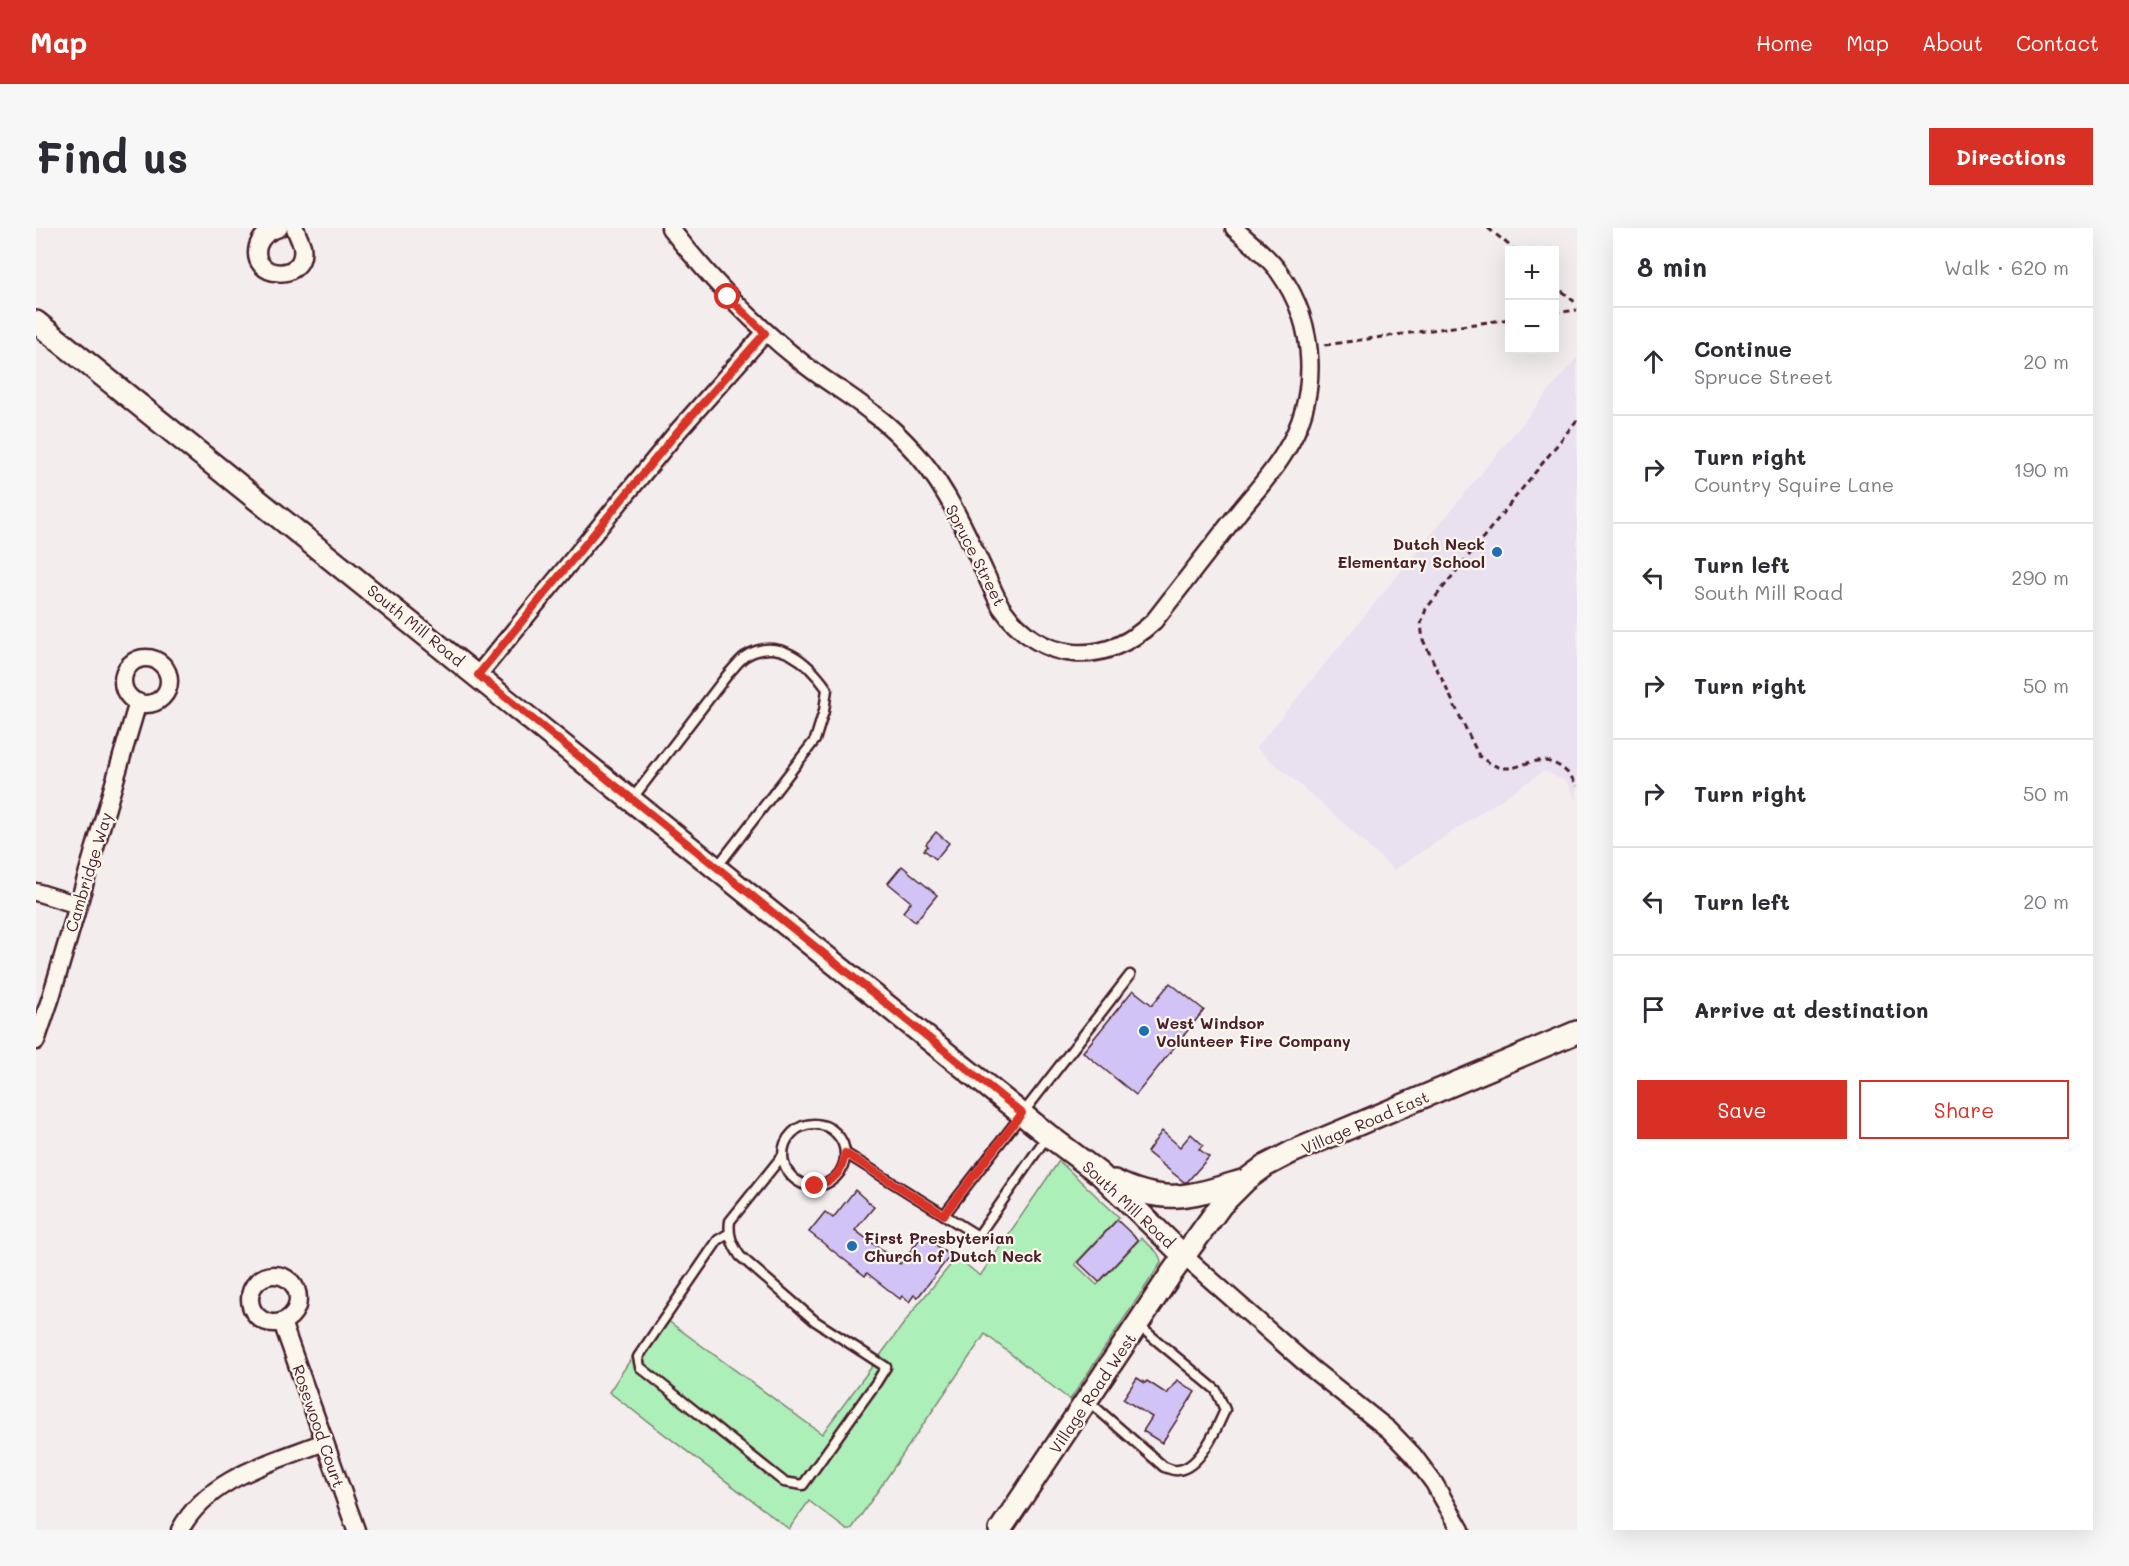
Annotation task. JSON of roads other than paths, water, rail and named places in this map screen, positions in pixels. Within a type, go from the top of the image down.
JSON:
[{"type":"street","points":[[279,228],[264,235],[257,251],[264,267],[277,273],[292,270],[300,260],[302,246],[295,228]]},
{"type":"street","name":"Spruce Street","points":[[670,228],[720,288],[765,333],[806,366],[872,412],[922,461],[942,490],[1001,608],[1011,621],[1024,633],[1044,645],[1062,652],[1082,654],[1102,652],[1124,644],[1154,621],[1285,453],[1303,413],[1309,389],[1310,364],[1308,339],[1302,315],[1292,292],[1279,272],[1234,228]]},
{"type":"street","name":"South Mill Road","points":[[36,321],[1048,1135],[1100,1174],[1184,1256],[1311,1368],[1389,1430],[1413,1455],[1434,1483],[1461,1530]]},
{"type":"street","points":[[478,675],[678,431],[765,333]]},
{"type":"street","name":"Cambridge Way","points":[[36,1041],[138,702]]},
{"type":"street","points":[[36,892],[78,905]]},
{"type":"street","name":"Village Road East","points":[[1184,1256],[1221,1205],[1246,1180],[1265,1166],[1292,1152],[1577,1032]]},
{"type":"street","points":[[1100,1174],[1140,1192],[1171,1198],[1196,1195],[1246,1180]]},
{"type":"street","name":"Village Road West","points":[[1000,1530],[1184,1256]]},
{"type":"street","name":"Rosewood Court","points":[[282,1322],[356,1530]]},
{"type":"street","points":[[180,1530],[198,1505],[233,1478],[324,1442]]},
{"type":"lane","points":[[632,799],[728,674],[744,657],[766,648],[789,653],[815,672],[827,689],[824,711],[815,740],[717,867]]},
{"type":"lane","points":[[944,1215],[1130,975]]},
{"type":"lane","points":[[807,1124],[828,1127],[837,1133],[843,1142],[845,1153],[840,1172],[825,1184],[815,1186],[796,1181],[784,1165],[783,1155],[784,1145],[789,1135],[807,1124]]},
{"type":"lane","points":[[845,1153],[978,1236],[1048,1135]]},
{"type":"lane","points":[[728,1234],[718,1240],[638,1357],[640,1367],[784,1482],[803,1485],[886,1367],[815,1321],[740,1256],[728,1234],[730,1221],[783,1155]]},
{"type":"lane","points":[[1087,1400],[1164,1467],[1176,1471],[1189,1467],[1213,1438],[1225,1410],[1216,1390],[1137,1324]]},
{"type":"place","name":"Dutch Neck Elementary School","points":[[1497,552]]},
{"type":"place","name":"West Windsor Volunteer Fire Company","points":[[1144,1031]]},
{"type":"place","name":"First Presbyterian Church of Dutch Neck","points":[[852,1246]]}]
